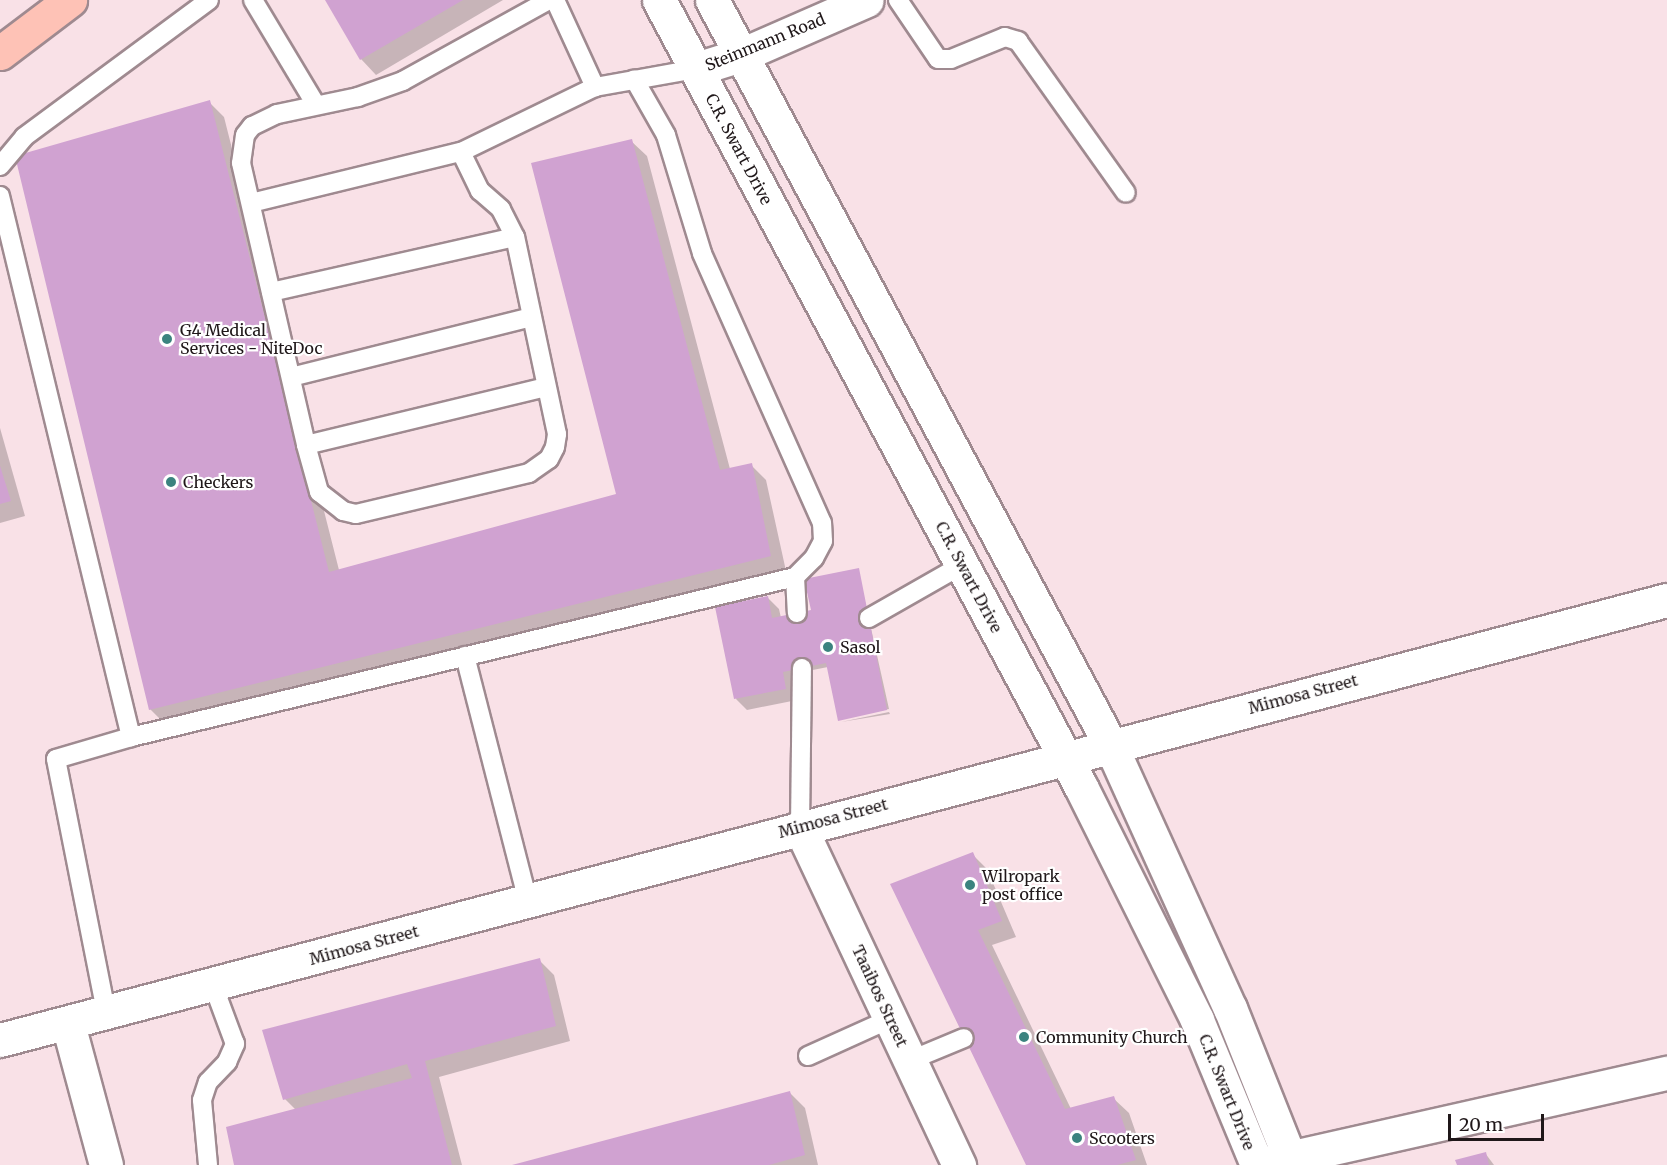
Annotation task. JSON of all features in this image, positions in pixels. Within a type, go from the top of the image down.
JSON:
[{"type":"main road","points":[[0,53],[70,0]]},
{"type":"street","name":"C.R. Swart Drive","points":[[659,0],[1065,757],[1197,1020],[1257,1165]]},
{"type":"street","name":"C.R. Swart Drive","points":[[712,0],[1110,744],[1230,1008],[1289,1161]]},
{"type":"street","name":"Steinmann Road","points":[[696,69],[741,55],[867,0]]},
{"type":"street","name":"Mimosa Street","points":[[0,1040],[528,902],[1110,744],[1667,600]]},
{"type":"street","name":"Taaibos Street","points":[[800,827],[892,1018],[959,1165]]},
{"type":"street","points":[[68,1024],[106,1165]]},
{"type":"street","points":[[1257,1165],[1289,1161],[1667,1073]]},
{"type":"lane","points":[[0,166],[24,137],[209,0]]},
{"type":"lane","points":[[253,0],[316,105]]},
{"type":"lane","points":[[461,152],[480,191],[501,209],[515,237],[557,434],[555,447],[549,459],[530,473],[356,514],[330,504],[319,492],[306,446],[241,163],[245,135],[252,126],[277,114],[403,81],[549,0]]},
{"type":"lane","points":[[555,0],[595,87]]},
{"type":"lane","points":[[898,0],[938,59],[951,58],[1005,37],[1018,42],[1126,193]]},
{"type":"lane","points":[[250,203],[461,152],[595,87],[696,69]]},
{"type":"lane","points":[[106,1012],[56,759],[131,737],[795,577],[814,558],[823,541],[822,523],[706,263],[688,218],[666,135],[634,79]]},
{"type":"lane","points":[[0,196],[131,737]]},
{"type":"lane","points":[[271,292],[515,237]]},
{"type":"lane","points":[[291,377],[532,317]]},
{"type":"lane","points":[[306,446],[546,387]]},
{"type":"lane","points":[[868,618],[962,565]]},
{"type":"lane","points":[[795,577],[797,613]]},
{"type":"lane","points":[[465,656],[528,902]]},
{"type":"lane","points":[[800,827],[802,668]]},
{"type":"lane","points":[[208,1165],[202,1100],[208,1082],[227,1062],[235,1044],[213,985]]},
{"type":"lane","points":[[808,1056],[892,1018]]},
{"type":"lane","points":[[911,1060],[964,1038]]},
{"type":"building","points":[[325,0],[463,0],[360,60]]},
{"type":"building","points":[[210,100],[329,572],[616,494],[531,163],[632,139],[720,470],[752,463],[771,556],[149,710],[15,156]]},
{"type":"building","points":[[0,466],[11,501],[0,504]]},
{"type":"building","points":[[859,568],[887,710],[838,721],[826,663],[783,672],[786,689],[734,699],[715,607],[768,596],[772,618],[811,610],[804,579]]},
{"type":"building","points":[[973,852],[1002,921],[978,930],[1065,1109],[1114,1096],[1136,1160],[1117,1165],[1026,1165],[890,884]]},
{"type":"building","points":[[540,958],[556,1026],[425,1061],[452,1165],[234,1165],[226,1127],[412,1078],[407,1064],[283,1100],[262,1030]]},
{"type":"building","points":[[790,1091],[805,1155],[769,1165],[512,1165]]},
{"type":"building","points":[[1486,1152],[1489,1165],[1457,1165],[1455,1160]]},
{"type":"place","name":"G4 Medical Services - NiteDoc","points":[[167,339]]},
{"type":"place","name":"Checkers","points":[[171,482]]},
{"type":"place","name":"Sasol","points":[[828,647]]},
{"type":"place","name":"Wilropark post office","points":[[970,885]]},
{"type":"place","name":"Community Church","points":[[1024,1037]]},
{"type":"place","name":"Scooters","points":[[1077,1138]]}]
